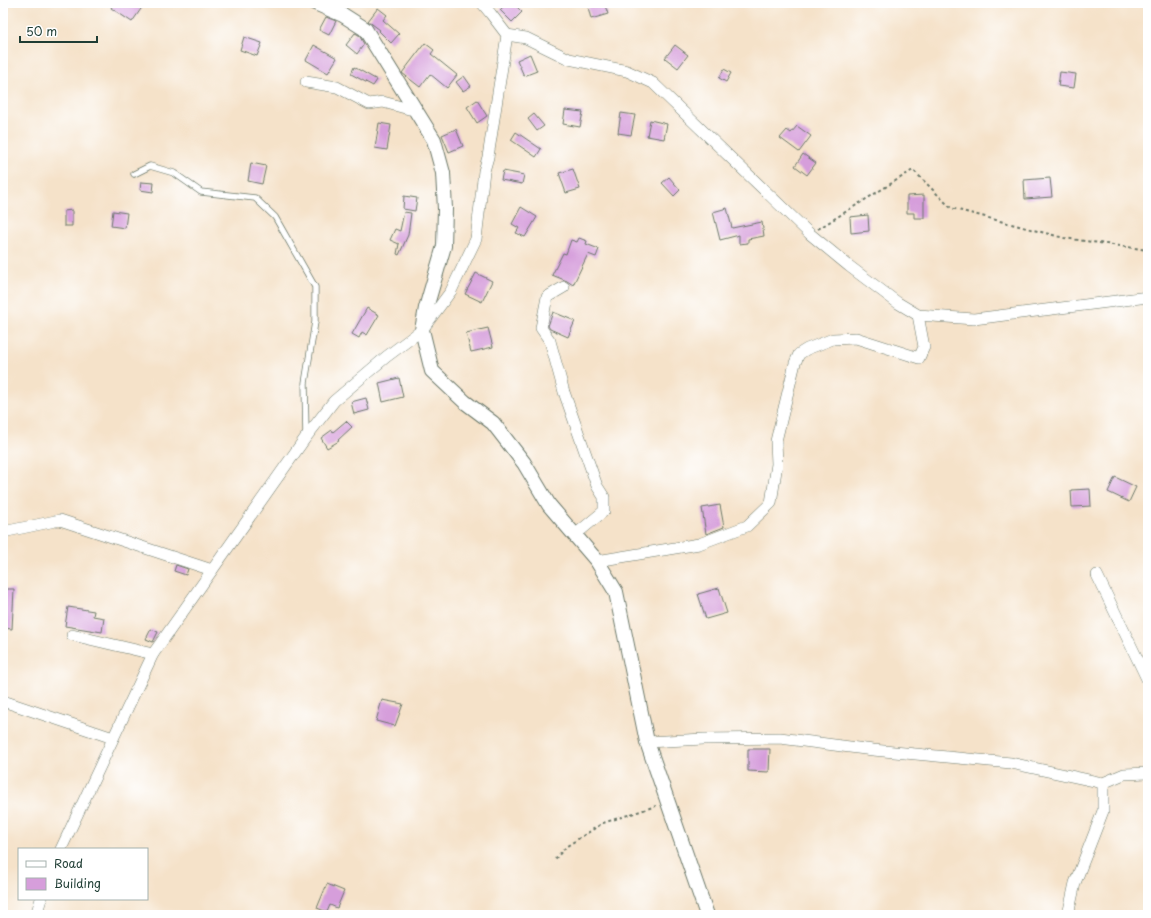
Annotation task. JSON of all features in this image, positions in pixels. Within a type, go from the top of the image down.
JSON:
[{"type":"street","points":[[315,3],[343,15],[365,29],[434,140],[443,173],[445,209],[444,246],[426,308],[422,330],[432,371],[465,402],[493,423],[524,463],[549,505],[597,561],[616,592],[647,742],[708,915]]},
{"type":"street","points":[[482,3],[507,35],[526,38],[569,59],[627,71],[653,83],[810,234],[898,303],[918,315],[974,319],[1148,297]]},
{"type":"street","points":[[61,848],[153,654],[306,437],[334,401],[386,357],[422,330],[451,291],[476,239],[484,171],[488,157],[507,35]]},
{"type":"street","points":[[306,82],[337,87],[369,104],[383,102],[414,109]]},
{"type":"street","points":[[564,288],[547,297],[542,328],[550,341],[564,392],[597,486],[604,497],[604,511],[575,535]]},
{"type":"street","points":[[597,561],[699,544],[747,526],[771,503],[777,464],[776,441],[795,363],[799,354],[807,349],[833,339],[856,338],[919,358],[924,347],[918,315]]},
{"type":"street","points":[[3,532],[60,520],[212,570]]},
{"type":"street","points":[[1097,575],[1148,681]]},
{"type":"street","points":[[72,635],[153,654]]},
{"type":"street","points":[[3,701],[113,738]]},
{"type":"street","points":[[647,742],[704,739],[780,738],[873,750],[1011,762],[1103,783],[1124,774],[1148,773]]},
{"type":"street","points":[[1068,915],[1075,883],[1103,811],[1103,783]]},
{"type":"street","points":[[36,915],[41,900]]},
{"type":"lane","points":[[134,174],[150,166],[174,174],[201,192],[255,198],[275,217],[315,287],[315,322],[305,383],[306,437]]},
{"type":"path","points":[[810,234],[913,170],[952,208],[1064,238],[1148,250]]},
{"type":"path","points":[[555,859],[567,846],[603,823],[668,802]]},
{"type":"building","points":[[114,3],[145,3],[132,22],[111,8]]},
{"type":"building","points":[[507,3],[513,3],[522,12],[512,22],[500,10]]},
{"type":"building","points":[[587,3],[604,3],[608,14],[591,19]]},
{"type":"building","points":[[378,8],[387,15],[383,20],[399,34],[391,43],[379,31],[380,30],[368,21]]},
{"type":"building","points":[[326,17],[336,21],[329,35],[319,30]]},
{"type":"building","points":[[355,33],[359,35],[364,44],[357,54],[346,45]]},
{"type":"building","points":[[244,37],[262,43],[257,56],[240,50]]},
{"type":"building","points":[[425,43],[434,50],[431,54],[457,75],[447,88],[430,74],[420,87],[402,73]]},
{"type":"building","points":[[314,45],[337,58],[328,73],[306,60]]},
{"type":"building","points":[[675,45],[688,55],[678,68],[665,58]]},
{"type":"building","points":[[530,54],[537,71],[524,76],[517,60]]},
{"type":"building","points":[[354,67],[377,80],[373,86],[351,74]]},
{"type":"building","points":[[724,69],[731,73],[726,82],[719,78]]},
{"type":"building","points":[[1060,72],[1076,74],[1074,88],[1058,86]]},
{"type":"building","points":[[464,76],[471,86],[463,91],[456,82]]},
{"type":"building","points":[[477,100],[487,116],[477,123],[467,107]]},
{"type":"building","points":[[565,110],[583,112],[580,127],[563,124]]},
{"type":"building","points":[[621,113],[635,115],[631,135],[618,133]]},
{"type":"building","points":[[534,114],[544,126],[537,131],[528,119]]},
{"type":"building","points":[[650,120],[667,124],[664,139],[647,136]]},
{"type":"building","points":[[379,123],[391,125],[387,150],[375,148]]},
{"type":"building","points":[[797,126],[811,136],[799,152],[780,138],[787,130],[791,133]]},
{"type":"building","points":[[456,129],[463,146],[449,152],[442,135]]},
{"type":"building","points":[[516,132],[541,149],[536,157],[511,140]]},
{"type":"building","points":[[803,154],[816,163],[807,175],[795,166]]},
{"type":"building","points":[[251,163],[266,166],[262,184],[248,181]]},
{"type":"building","points":[[573,169],[580,189],[566,193],[559,173]]},
{"type":"building","points":[[503,171],[524,175],[522,184],[501,180]]},
{"type":"building","points":[[669,177],[680,190],[674,196],[662,183]]},
{"type":"building","points":[[1050,178],[1052,197],[1025,199],[1024,180]]},
{"type":"building","points":[[141,182],[154,183],[153,192],[140,190]]},
{"type":"building","points":[[924,195],[924,218],[914,218],[914,213],[907,213],[907,196]]},
{"type":"building","points":[[404,196],[417,198],[415,211],[403,209]]},
{"type":"building","points":[[521,207],[537,217],[525,237],[516,233],[519,228],[512,224]]},
{"type":"building","points":[[727,208],[732,228],[762,222],[764,236],[748,239],[748,243],[739,244],[739,235],[720,240],[713,212]]},
{"type":"building","points":[[72,210],[72,226],[64,226],[64,211]]},
{"type":"building","points":[[113,211],[127,213],[125,228],[111,226]]},
{"type":"building","points":[[404,212],[411,213],[408,235],[399,255],[397,254],[399,244],[390,240],[395,229],[400,231]]},
{"type":"building","points":[[868,215],[869,231],[851,233],[850,217]]},
{"type":"building","points":[[579,238],[587,241],[586,244],[599,249],[596,257],[588,254],[573,285],[552,275],[563,253],[566,254],[571,240],[577,242]]},
{"type":"building","points":[[476,273],[492,281],[482,302],[465,294]]},
{"type":"building","points":[[367,308],[379,315],[367,335],[362,332],[359,338],[352,334]]},
{"type":"building","points":[[553,312],[575,321],[568,337],[550,329],[548,326]]},
{"type":"building","points":[[488,328],[493,347],[471,352],[466,333]]},
{"type":"building","points":[[399,378],[403,397],[383,402],[379,383]]},
{"type":"building","points":[[366,398],[369,410],[354,414],[351,402]]},
{"type":"building","points":[[346,421],[352,427],[338,440],[339,441],[327,448],[321,438],[332,430],[333,432]]},
{"type":"building","points":[[1115,477],[1136,487],[1129,502],[1108,492]]},
{"type":"building","points":[[1090,489],[1091,506],[1072,507],[1071,490]]},
{"type":"building","points":[[720,505],[724,527],[706,534],[702,508]]},
{"type":"building","points":[[176,565],[188,569],[186,575],[174,571]]},
{"type":"building","points":[[719,588],[727,613],[706,619],[698,594]]},
{"type":"building","points":[[3,589],[14,589],[12,629],[3,628]]},
{"type":"building","points":[[68,607],[94,611],[93,616],[104,618],[102,632],[65,626]]},
{"type":"building","points":[[151,629],[158,632],[153,642],[146,639]]},
{"type":"building","points":[[382,700],[403,704],[395,726],[376,721]]},
{"type":"building","points":[[748,749],[770,749],[769,772],[748,771]]},
{"type":"building","points":[[327,884],[344,891],[337,908],[330,905],[327,912],[317,908]]}]
